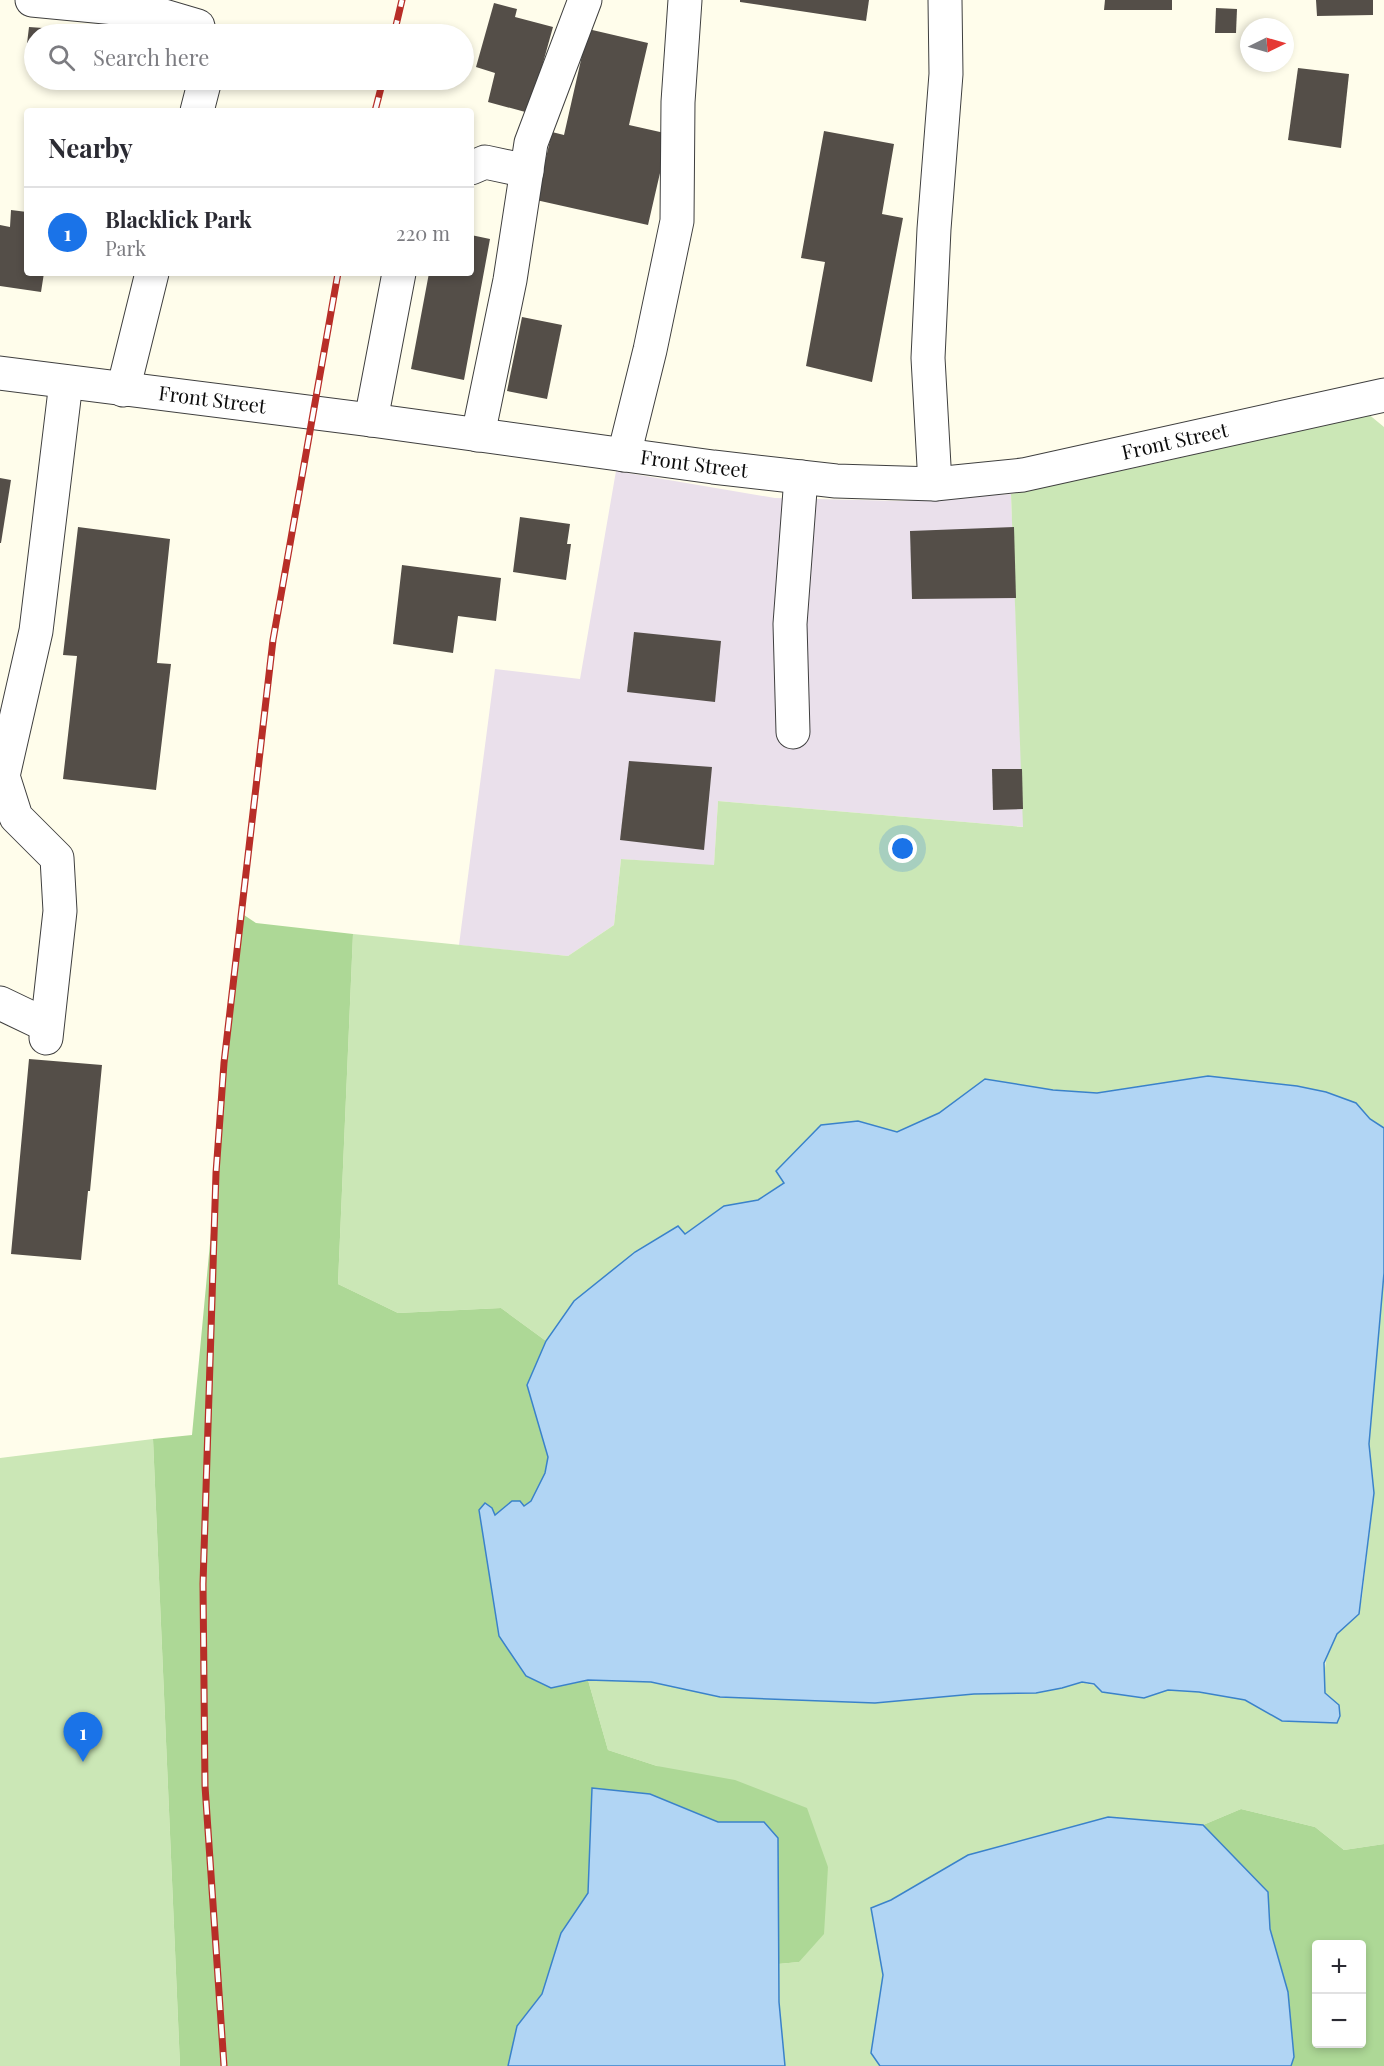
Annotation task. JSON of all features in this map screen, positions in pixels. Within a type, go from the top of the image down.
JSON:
[{"type":"street","points":[[32,0],[202,20]]},
{"type":"street","points":[[478,435],[510,280],[531,143],[585,0]]},
{"type":"street","points":[[624,455],[650,350],[677,221],[678,102],[685,0]]},
{"type":"street","points":[[935,484],[927,358],[946,74],[945,0]]},
{"type":"street","points":[[198,108],[202,90]]},
{"type":"street","points":[[474,167],[485,162],[527,171]]},
{"type":"street","points":[[123,390],[151,276]]},
{"type":"street","points":[[371,420],[398,276]]},
{"type":"street","name":"Front Street","points":[[0,373],[801,477],[875,483],[935,484],[1023,476],[1384,395]]},
{"type":"street","points":[[0,1003],[46,1032],[60,911],[57,858],[16,817],[6,802],[3,776],[36,631],[66,382]]},
{"type":"street","points":[[793,732],[790,624],[801,477]]},
{"type":"shaded area","points":[[616,471],[775,498],[902,501],[1011,494],[1024,827],[718,801],[714,866],[621,859],[614,925],[568,956],[459,945],[495,669],[580,679]]},
{"type":"green space","points":[[1367,413],[1384,427],[1384,1128],[1370,1119],[1356,1103],[1326,1092],[1297,1086],[1208,1076],[1097,1093],[1053,1090],[985,1079],[939,1113],[897,1132],[858,1121],[784,1182],[758,1200],[724,1206],[685,1234],[574,1301],[546,1341],[501,1308],[398,1313],[338,1284],[353,934],[568,956],[614,925],[621,859],[714,865],[718,801],[1023,827],[1011,494],[1162,462]]},
{"type":"green space","points":[[241,913],[256,923],[353,934],[338,1284],[398,1313],[501,1308],[546,1341],[527,1385],[548,1457],[545,1473],[531,1501],[524,1506],[502,1509],[495,1515],[479,1510],[490,1571],[520,1667],[526,1676],[551,1688],[588,1680],[608,1750],[657,1766],[735,1780],[807,1808],[828,1867],[824,1934],[799,1962],[778,1964],[778,1904],[765,1822],[718,1822],[650,1794],[592,1788],[588,1893],[561,1933],[542,1994],[517,2026],[508,2066],[180,2066],[153,1439],[192,1435]]},
{"type":"green space","points":[[1384,1273],[1384,1844],[1344,1850],[1315,1827],[1241,1809],[1203,1825],[1108,1817],[872,1909],[883,1975],[871,2053],[880,2066],[785,2066],[778,1964],[799,1962],[828,1867],[657,1766],[608,1750],[588,1680],[651,1682],[720,1697],[875,1703],[974,1694],[1036,1693],[1081,1682],[1144,1698],[1168,1690],[1199,1692],[1245,1700],[1282,1721],[1337,1723],[1335,1701],[1325,1693],[1325,1670],[1327,1655],[1333,1641],[1358,1612],[1362,1597],[1374,1493],[1369,1444]]},
{"type":"green space","points":[[153,1439],[180,2066],[0,2066],[0,1458]]},
{"type":"green space","points":[[1241,1809],[1315,1827],[1344,1850],[1384,1844],[1384,2066],[1291,2066],[1294,2057],[1288,1992],[1270,1929],[1268,1892],[1203,1825]]},
{"type":"water","points":[[1208,1076],[1297,1086],[1326,1092],[1356,1103],[1370,1119],[1384,1128],[1384,1273],[1369,1444],[1374,1493],[1359,1614],[1337,1634],[1324,1663],[1325,1693],[1339,1705],[1340,1716],[1337,1723],[1282,1721],[1245,1700],[1199,1692],[1168,1690],[1144,1698],[1102,1692],[1094,1684],[1082,1682],[1036,1693],[974,1694],[875,1703],[720,1697],[651,1682],[588,1680],[551,1688],[526,1676],[499,1636],[479,1510],[485,1503],[492,1508],[495,1515],[512,1501],[520,1501],[524,1506],[531,1501],[545,1473],[548,1457],[527,1385],[546,1341],[574,1301],[635,1252],[678,1226],[685,1234],[724,1206],[758,1200],[784,1183],[776,1171],[821,1125],[858,1121],[897,1132],[939,1113],[985,1079],[1053,1090],[1097,1093]]},
{"type":"water","points":[[592,1788],[650,1794],[718,1822],[764,1822],[778,1838],[779,2002],[785,2066],[508,2066],[517,2026],[542,1994],[561,1933],[588,1893]]},
{"type":"water","points":[[1108,1817],[1203,1825],[1268,1892],[1270,1929],[1288,1992],[1294,2057],[1291,2066],[880,2066],[871,2053],[883,1975],[871,1908],[891,1900],[968,1855]]},
{"type":"building","points":[[740,0],[869,0],[866,21],[740,2]]},
{"type":"building","points":[[1105,0],[1172,0],[1172,10],[1104,10]]},
{"type":"building","points":[[1316,0],[1373,0],[1373,15],[1317,16]]},
{"type":"building","points":[[494,3],[517,9],[515,17],[553,27],[529,113],[488,102],[495,73],[476,67]]},
{"type":"building","points":[[1216,8],[1237,9],[1236,33],[1215,33]]},
{"type":"building","points":[[588,29],[648,43],[629,125],[669,134],[648,225],[536,200],[552,132],[564,135]]},
{"type":"building","points":[[1298,68],[1349,74],[1341,148],[1288,140]]},
{"type":"building","points":[[824,131],[894,144],[882,214],[903,218],[872,382],[806,366],[825,262],[801,258]]},
{"type":"building","points":[[11,210],[24,212],[24,276],[44,276],[41,292],[0,286],[0,225],[10,227]]},
{"type":"building","points":[[474,236],[490,239],[464,380],[411,369],[428,276],[474,276]]},
{"type":"building","points":[[522,317],[562,325],[547,399],[507,391]]},
{"type":"building","points":[[0,478],[11,480],[1,543],[0,543]]},
{"type":"building","points":[[520,517],[570,524],[567,544],[571,544],[566,580],[513,572]]},
{"type":"building","points":[[78,527],[170,539],[157,663],[171,664],[156,790],[63,779],[77,656],[63,655]]},
{"type":"building","points":[[1014,527],[1016,598],[912,599],[910,531]]},
{"type":"building","points":[[402,565],[501,578],[496,621],[458,616],[453,653],[393,644]]},
{"type":"building","points":[[634,632],[721,641],[715,702],[627,692]]},
{"type":"building","points":[[629,761],[712,767],[704,850],[620,840]]},
{"type":"building","points":[[992,769],[1022,769],[1023,809],[993,810]]},
{"type":"building","points":[[29,1059],[102,1065],[81,1260],[11,1254]]},
{"type":"railway","points":[[396,24],[402,0]]},
{"type":"railway","points":[[376,108],[380,90]]},
{"type":"railway","points":[[224,2066],[205,1786],[203,1584],[216,1173],[224,1063],[273,640],[337,276]]},
{"type":"place","name":"Blacklick Park","points":[[83,1762]]}]
